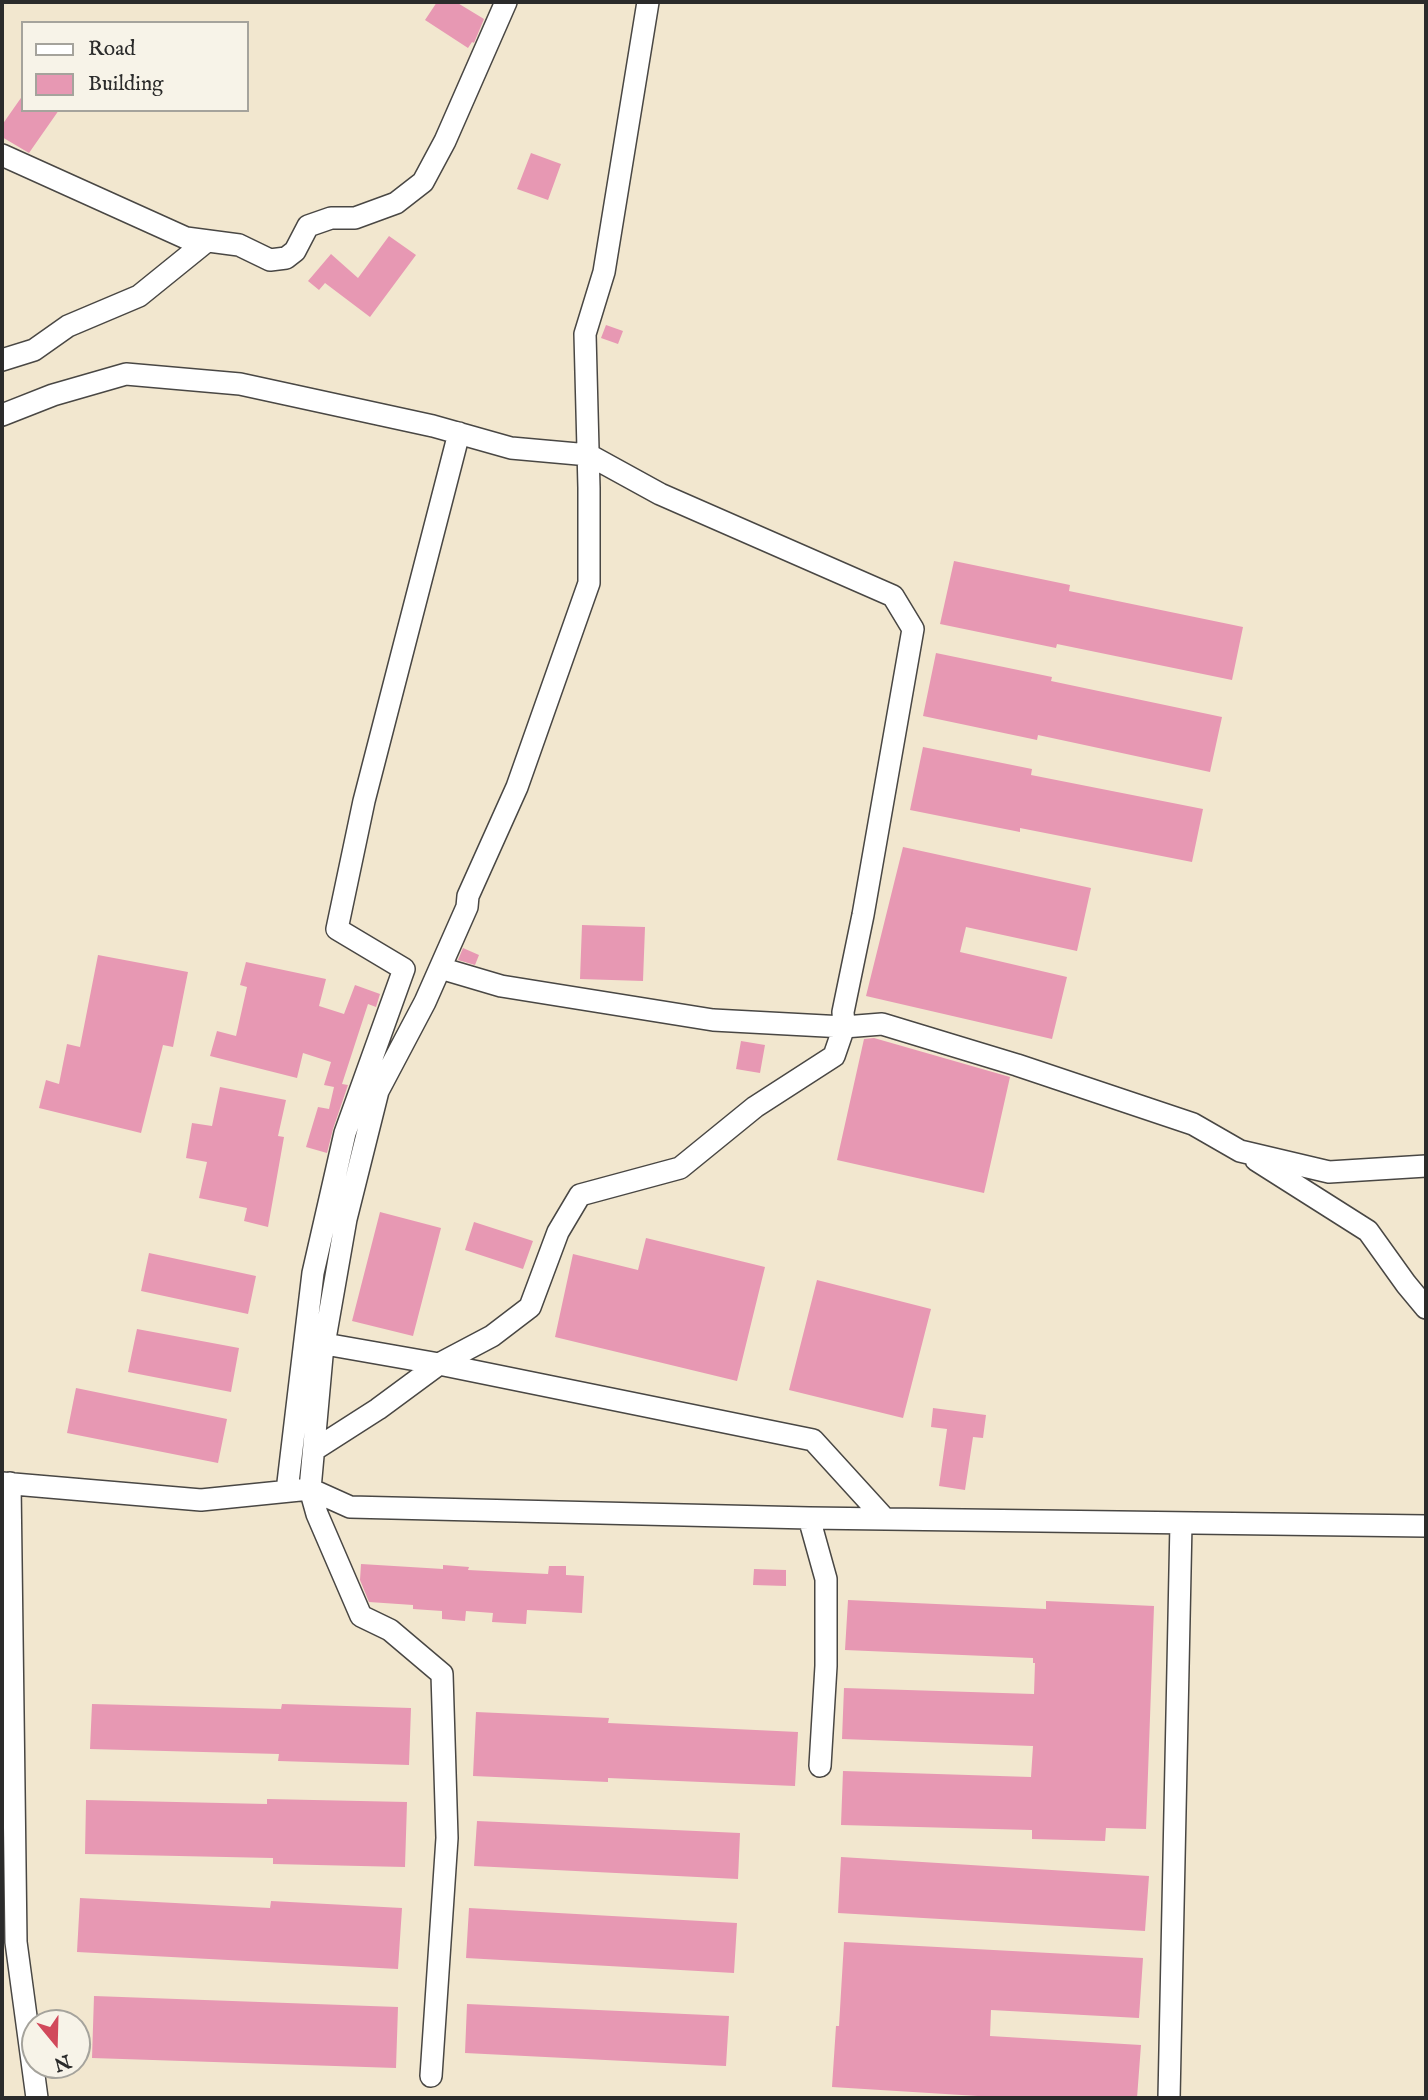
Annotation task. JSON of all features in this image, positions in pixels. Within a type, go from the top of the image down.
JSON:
[{"type":"street","points":[[2,155],[186,238],[239,244],[270,260],[286,258],[295,251],[308,226],[331,218],[355,218],[396,203],[423,182],[445,141],[506,2]]},
{"type":"street","points":[[431,2076],[447,1838],[442,1674],[390,1630],[361,1616],[317,1514],[310,1489],[325,1344],[346,1219],[378,1091],[440,968],[467,907],[468,896],[517,788],[589,583],[585,334],[604,272],[648,2]]},
{"type":"street","points":[[2,360],[33,350],[68,326],[139,296],[207,241]]},
{"type":"street","points":[[2,415],[53,395],[126,374],[240,384],[459,433],[511,448],[589,455],[660,494],[893,596],[914,629],[843,1013],[844,1027],[834,1056],[755,1107],[680,1168],[580,1195],[558,1232],[530,1307],[492,1336],[439,1364],[378,1409],[314,1450]]},
{"type":"street","points":[[287,1491],[316,1260],[345,1133],[404,969],[337,929],[363,801],[459,433]]},
{"type":"street","points":[[440,968],[501,986],[713,1020],[844,1027],[883,1024],[1017,1065],[1193,1124],[1240,1150],[1368,1231],[1426,1308]]},
{"type":"street","points":[[1240,1150],[1329,1172],[1426,1166]]},
{"type":"street","points":[[325,1344],[439,1364],[813,1440],[885,1519]]},
{"type":"street","points":[[37,2098],[16,1942],[6,1483],[201,1500],[310,1489],[350,1507],[809,1518],[1426,1526]]},
{"type":"street","points":[[809,1518],[826,1579],[826,1666],[820,1766]]},
{"type":"street","points":[[1169,2098],[1181,1523]]},
{"type":"building","points":[[437,2],[456,2],[484,19],[474,43],[468,48],[425,20]]},
{"type":"building","points":[[21,98],[21,112],[58,112],[29,153],[2,137],[2,125]]},
{"type":"building","points":[[531,153],[561,164],[548,200],[517,189]]},
{"type":"building","points":[[389,236],[416,255],[370,317],[325,283],[319,290],[308,281],[331,254],[358,278]]},
{"type":"building","points":[[606,325],[623,331],[618,344],[601,338]]},
{"type":"building","points":[[954,561],[1070,585],[1069,591],[1243,627],[1232,680],[1057,644],[1056,648],[940,624]]},
{"type":"building","points":[[936,653],[1052,677],[1051,681],[1222,717],[1210,772],[1038,735],[1037,740],[923,716]]},
{"type":"building","points":[[923,747],[1032,769],[1031,775],[1203,809],[1192,862],[1020,828],[1020,832],[910,810]]},
{"type":"building","points":[[903,847],[1091,888],[1077,951],[966,927],[960,952],[1067,977],[1052,1039],[866,996]]},
{"type":"building","points":[[582,925],[645,927],[643,981],[580,979]]},
{"type":"building","points":[[463,948],[479,955],[475,965],[458,960]]},
{"type":"building","points":[[98,955],[188,972],[173,1047],[163,1045],[141,1133],[39,1108],[46,1080],[59,1084],[67,1044],[80,1047]]},
{"type":"building","points":[[246,962],[326,979],[319,1006],[344,1014],[355,985],[380,994],[376,1007],[368,1004],[342,1084],[348,1085],[327,1153],[306,1147],[318,1107],[329,1109],[334,1087],[324,1085],[331,1062],[303,1053],[297,1078],[210,1056],[217,1031],[236,1036],[247,987],[240,985]]},
{"type":"building","points":[[874,1038],[1010,1077],[984,1193],[837,1160],[864,1039]]},
{"type":"building","points":[[741,1041],[765,1045],[760,1073],[736,1069]]},
{"type":"building","points":[[220,1087],[286,1100],[278,1136],[284,1137],[268,1227],[244,1221],[247,1208],[199,1198],[207,1162],[186,1158],[192,1123],[212,1126]]},
{"type":"building","points":[[380,1212],[441,1228],[413,1336],[352,1321]]},
{"type":"building","points":[[474,1222],[533,1241],[523,1269],[465,1250]]},
{"type":"building","points":[[646,1238],[765,1267],[737,1381],[555,1337],[573,1254],[638,1270]]},
{"type":"building","points":[[149,1253],[256,1276],[248,1314],[141,1291]]},
{"type":"building","points":[[817,1280],[931,1309],[903,1418],[789,1390]]},
{"type":"building","points":[[137,1329],[239,1348],[231,1392],[128,1372]]},
{"type":"building","points":[[76,1388],[227,1419],[218,1463],[67,1433]]},
{"type":"building","points":[[933,1408],[986,1415],[983,1438],[973,1437],[965,1490],[939,1486],[947,1429],[931,1427]]},
{"type":"building","points":[[361,1564],[443,1569],[443,1565],[469,1567],[468,1570],[548,1574],[549,1566],[566,1566],[566,1575],[584,1576],[582,1613],[527,1610],[526,1624],[492,1622],[493,1613],[466,1611],[465,1621],[442,1619],[442,1611],[413,1609],[413,1605],[369,1602],[360,1580]]},
{"type":"building","points":[[754,1569],[786,1570],[786,1586],[753,1585]]},
{"type":"building","points":[[848,1600],[1046,1609],[1046,1601],[1154,1606],[1146,1829],[1106,1828],[1105,1841],[1032,1839],[1032,1830],[841,1825],[843,1771],[1031,1777],[1033,1746],[842,1739],[844,1688],[1034,1694],[1033,1658],[845,1650]]},
{"type":"building","points":[[92,1704],[281,1709],[282,1704],[411,1708],[409,1765],[278,1761],[279,1754],[90,1749]]},
{"type":"building","points":[[476,1712],[609,1718],[608,1723],[798,1732],[795,1786],[608,1778],[608,1782],[473,1776]]},
{"type":"building","points":[[267,1799],[407,1802],[405,1867],[273,1864],[273,1858],[85,1854],[86,1800],[267,1804]]},
{"type":"building","points":[[477,1821],[740,1833],[738,1879],[474,1866]]},
{"type":"building","points":[[841,1857],[1149,1876],[1145,1931],[838,1913]]},
{"type":"building","points":[[80,1898],[270,1908],[271,1901],[402,1908],[398,1969],[77,1952]]},
{"type":"building","points":[[469,1908],[737,1923],[734,1973],[466,1958]]},
{"type":"building","points":[[844,1942],[1143,1958],[1139,2018],[991,2010],[990,2036],[1141,2045],[1137,2098],[1010,2098],[832,2087]]},
{"type":"building","points":[[94,1996],[398,2007],[396,2068],[92,2058]]},
{"type":"building","points":[[467,2004],[729,2016],[726,2066],[465,2053]]}]
